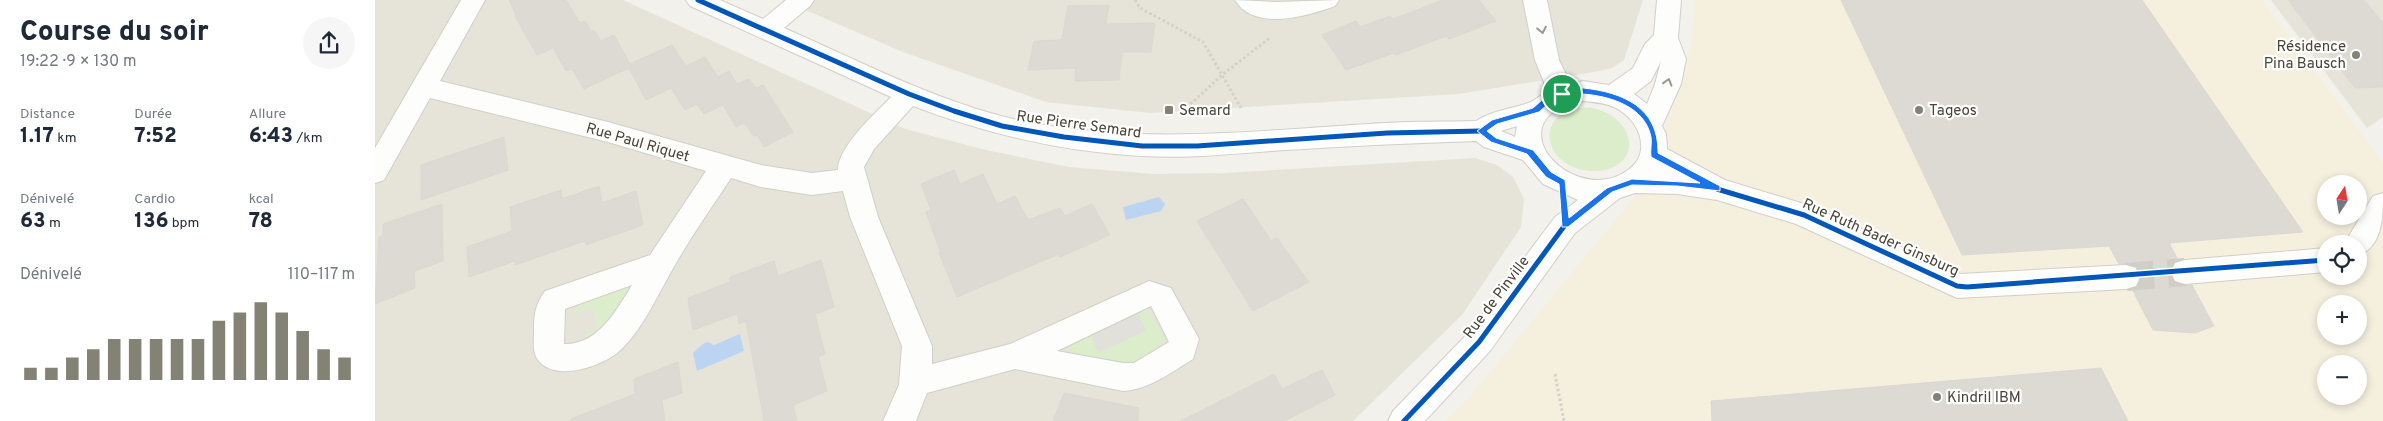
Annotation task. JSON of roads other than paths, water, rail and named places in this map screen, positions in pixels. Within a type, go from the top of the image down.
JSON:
[{"type":"street","points":[[375,172],[473,0]]},
{"type":"street","name":"Rue Pierre Semard","points":[[698,0],[909,94],[1002,126],[1064,137],[1142,146],[1197,146],[1387,133],[1481,131],[1495,122],[1536,110]]},
{"type":"street","points":[[765,30],[802,0]]},
{"type":"street","points":[[1247,0],[1253,6],[1281,10],[1309,7],[1327,0]]},
{"type":"street","points":[[1535,0],[1547,60],[1562,94]]},
{"type":"street","points":[[1650,125],[1668,84],[1674,59],[1666,38],[1669,0]]},
{"type":"street","points":[[1613,96],[1642,74],[1654,50],[1666,38]]},
{"type":"street","name":"Rue Paul Riquet","points":[[424,88],[608,132],[725,166],[812,184],[853,180]]},
{"type":"street","points":[[1583,91],[1613,96],[1641,113],[1650,125],[1655,137],[1654,154],[1652,163],[1647,170],[1621,186],[1577,188],[1563,183],[1548,174],[1530,152],[1527,138],[1529,123],[1536,110],[1545,102],[1562,94],[1583,91]]},
{"type":"street","points":[[899,421],[911,402],[917,382],[917,346],[864,218],[851,167],[856,154],[909,94]]},
{"type":"street","points":[[1481,131],[1493,140],[1530,152]]},
{"type":"street","name":"Rue Ruth Bader Ginsburg","points":[[1654,154],[1717,189]]},
{"type":"street","points":[[661,263],[725,166]]},
{"type":"street","points":[[1563,183],[1565,225]]},
{"type":"street","name":"Rue Ruth Bader Ginsburg","points":[[1621,186],[1677,183],[1717,189],[1804,215],[1957,286],[1967,287],[2126,277]]},
{"type":"street","name":"Rue de Pinville","points":[[1404,421],[1479,342],[1565,225],[1621,186]]},
{"type":"street","points":[[2364,235],[2383,204]]},
{"type":"street","points":[[2185,272],[2317,261]]},
{"type":"street","points":[[917,382],[1015,356],[1149,293],[1161,297],[1184,339],[1182,350],[1138,376],[1130,377],[1015,356]]},
{"type":"water","points":[[1159,197],[1165,204],[1161,211],[1126,220],[1123,207]]},
{"type":"water","points":[[740,334],[744,351],[697,371],[693,353],[703,344],[708,342],[714,345]]},
{"type":"tunnel","points":[[2126,277],[2185,272]]},
{"type":"place","name":"Résidence Pina Bausch","points":[[2356,55]]},
{"type":"place","name":"Semard","points":[[1169,110]]},
{"type":"place","name":"Tageos","points":[[1919,110]]},
{"type":"place","name":"Kindril IBM","points":[[1937,397]]}]
